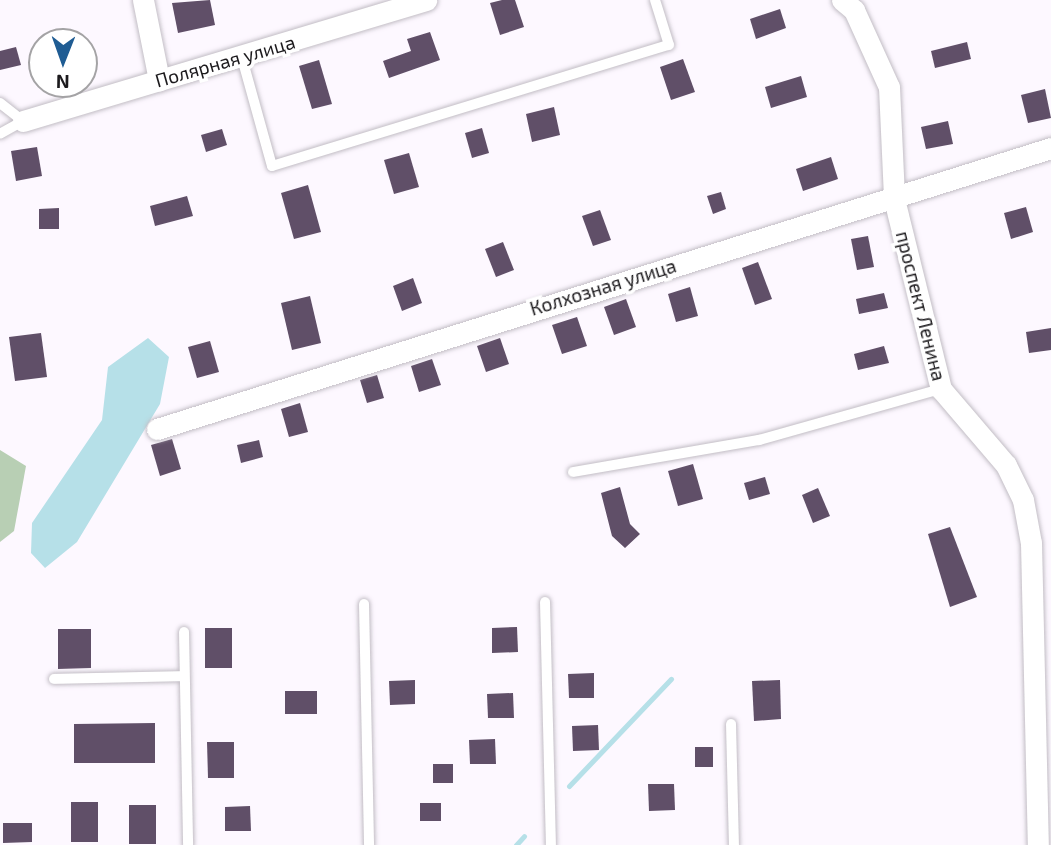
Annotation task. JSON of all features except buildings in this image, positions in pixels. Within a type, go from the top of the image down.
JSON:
[{"type":"street","points":[[143,0],[159,80]]},
{"type":"street","name":"Полярная улица","points":[[23,121],[242,58],[426,0]]},
{"type":"street","name":"проспект Ленина","points":[[842,0],[854,10],[889,87],[894,199],[941,389],[1006,465],[1023,500],[1031,543],[1038,845]]},
{"type":"street","name":"Колхозная улица","points":[[156,429],[1051,148]]},
{"type":"lane","points":[[242,58],[272,166],[669,45],[655,0]]},
{"type":"lane","points":[[0,103],[23,121],[0,134]]},
{"type":"lane","points":[[573,472],[759,440],[941,389]]},
{"type":"lane","points":[[545,602],[551,845]]},
{"type":"lane","points":[[363,604],[369,845]]},
{"type":"lane","points":[[184,632],[188,845]]},
{"type":"lane","points":[[54,680],[184,676]]},
{"type":"lane","points":[[731,724],[734,845]]},
{"type":"green space","points":[[0,450],[26,466],[14,531],[0,542]]},
{"type":"water","points":[[148,338],[169,357],[160,404],[77,542],[45,568],[31,553],[32,523],[102,420],[108,367]]},
{"type":"waterway","points":[[569,786],[671,679]]},
{"type":"waterway","points":[[516,845],[524,836]]}]
